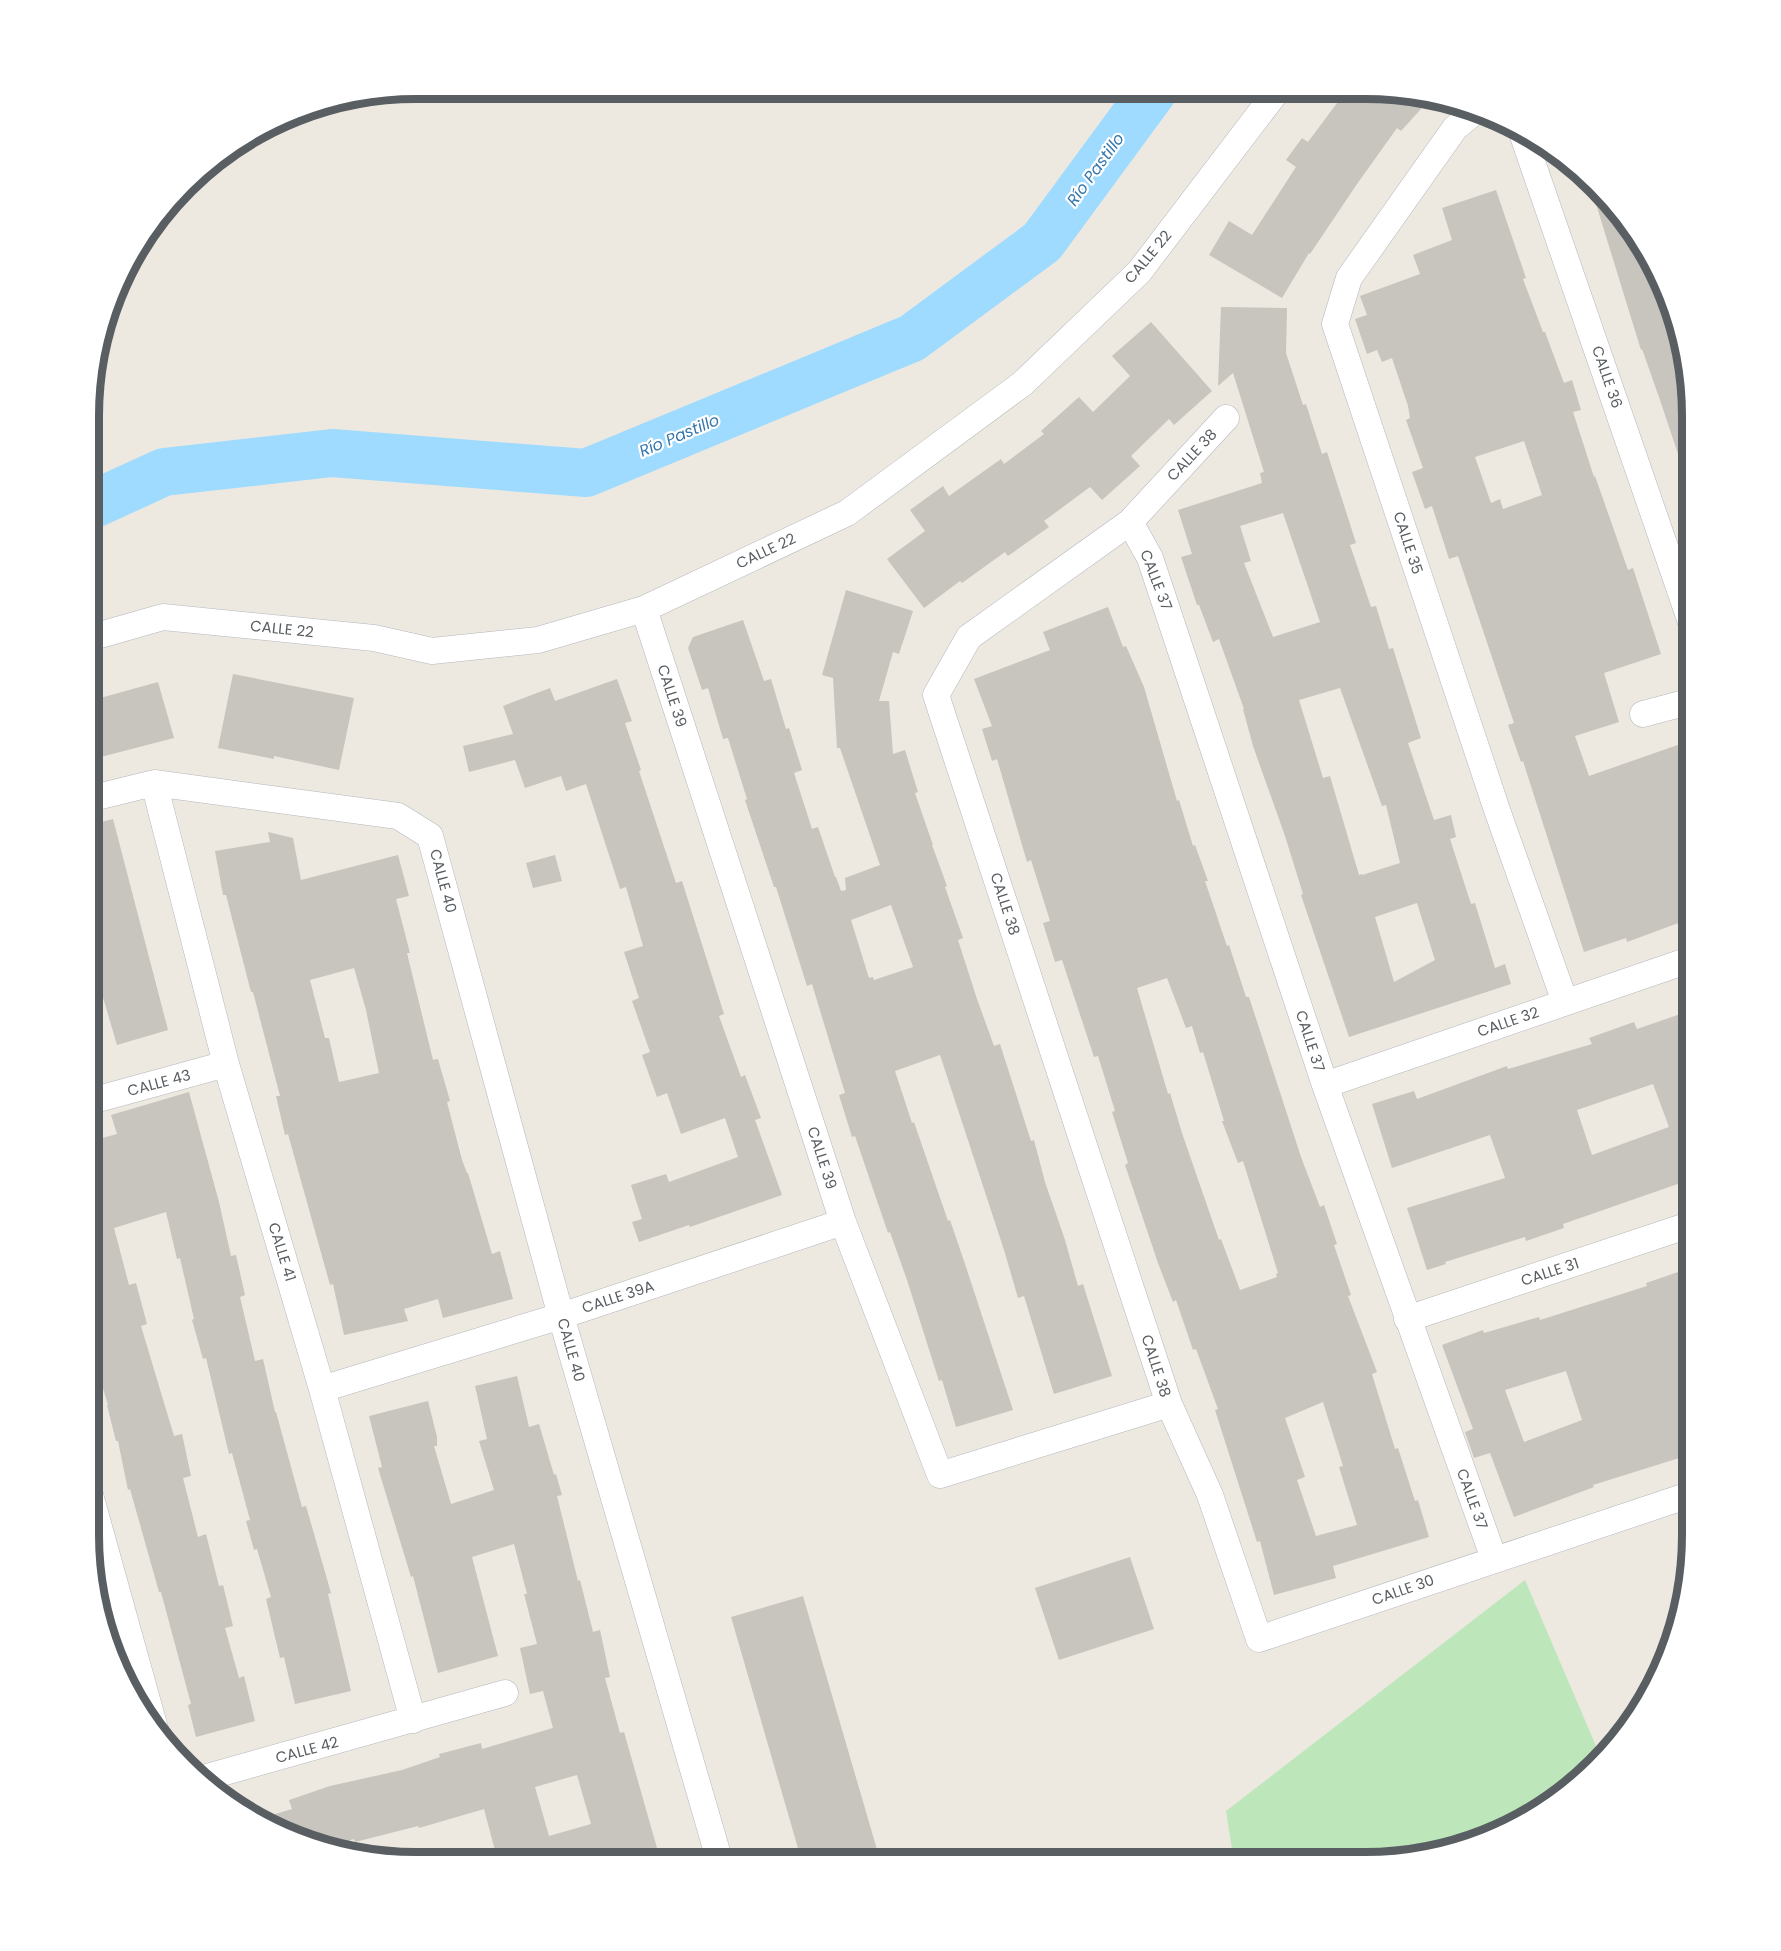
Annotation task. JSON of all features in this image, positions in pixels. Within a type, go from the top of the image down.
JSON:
[{"type":"street","name":"CALLE 22","points":[[99,635],[163,617],[374,638],[432,651],[538,640],[644,609],[847,513],[1022,384],[1139,272],[1271,99]]},
{"type":"street","name":"CALLE 35","points":[[1469,117],[1455,128],[1349,278],[1335,324],[1497,810],[1565,1002]]},
{"type":"street","name":"CALLE 36","points":[[1525,142],[1682,596]]},
{"type":"street","name":"CALLE 38","points":[[1210,1495],[1168,1404],[936,695],[969,637],[1130,522],[1226,418]]},
{"type":"street","name":"CALLE 37","points":[[1130,522],[1150,558],[1325,1085],[1494,1559]]},
{"type":"street","name":"CALLE 39","points":[[644,609],[843,1222],[940,1475],[1168,1404]]},
{"type":"street","points":[[1643,714],[1682,704]]},
{"type":"street","points":[[99,797],[154,783]]},
{"type":"street","name":"CALLE 40","points":[[154,783],[398,816],[430,836],[561,1316],[717,1852]]},
{"type":"street","name":"CALLE 41","points":[[154,783],[226,1064],[322,1389],[413,1720]]},
{"type":"street","name":"CALLE 32","points":[[1325,1085],[1682,962]]},
{"type":"street","name":"CALLE 43","points":[[99,1099],[226,1064]]},
{"type":"street","name":"CALLE 39A","points":[[322,1389],[561,1316],[843,1222]]},
{"type":"street","name":"CALLE 31","points":[[1407,1319],[1682,1227]]},
{"type":"street","name":"CALLE 30","points":[[1210,1495],[1259,1639],[1682,1497]]},
{"type":"street","points":[[99,1524],[149,1706]]},
{"type":"street","name":"CALLE 42","points":[[211,1776],[506,1693]]},
{"type":"green space","points":[[1525,1580],[1598,1750],[1558,1787],[1524,1810],[1487,1828],[1427,1846],[1386,1851],[1232,1852],[1226,1811]]},
{"type":"building","points":[[1340,99],[1386,100],[1425,105],[1401,131],[1397,128],[1309,253],[1282,298],[1209,255],[1229,221],[1252,235],[1296,167],[1286,160],[1302,138],[1308,142]]},
{"type":"building","points":[[1496,190],[1526,278],[1523,279],[1543,332],[1545,332],[1564,383],[1572,380],[1581,410],[1573,412],[1594,477],[1628,570],[1633,568],[1661,654],[1604,673],[1619,722],[1575,736],[1589,776],[1682,743],[1682,802],[1679,803],[1682,811],[1682,922],[1627,942],[1626,938],[1584,952],[1523,761],[1521,762],[1508,725],[1514,723],[1458,556],[1449,559],[1432,506],[1425,509],[1412,472],[1423,468],[1406,420],[1410,418],[1408,406],[1392,358],[1382,362],[1377,350],[1367,354],[1355,319],[1367,315],[1360,296],[1420,274],[1413,255],[1452,240],[1442,208]],"holes":[[[1524,441],[1542,495],[1503,509],[1500,499],[1491,503],[1475,457]]]},
{"type":"building","points":[[1594,197],[1617,223],[1640,257],[1665,314],[1679,374],[1682,466],[1641,350]]},
{"type":"building","points":[[1221,307],[1287,308],[1286,353],[1322,454],[1327,452],[1356,543],[1350,545],[1371,607],[1376,606],[1389,649],[1393,648],[1421,738],[1408,743],[1434,820],[1451,815],[1456,837],[1450,839],[1471,904],[1475,903],[1495,968],[1505,964],[1511,984],[1349,1037],[1301,895],[1303,894],[1285,836],[1253,746],[1244,709],[1219,639],[1213,642],[1199,605],[1197,605],[1181,557],[1192,554],[1178,510],[1262,483],[1260,473],[1264,472],[1233,373],[1218,386]],"holes":[[[1283,513],[1320,622],[1273,637],[1244,563],[1251,561],[1240,526]],[[1340,688],[1382,806],[1386,805],[1400,863],[1359,875],[1330,776],[1323,778],[1299,700]],[[1417,903],[1435,960],[1394,982],[1375,917]]]},
{"type":"building","points":[[1151,322],[1212,391],[1174,425],[1169,419],[1131,456],[1140,466],[1102,500],[1090,487],[1044,521],[1049,527],[1008,556],[1005,552],[962,583],[960,581],[924,608],[887,559],[925,531],[910,510],[943,486],[949,496],[1001,459],[1004,464],[1044,434],[1041,431],[1079,397],[1093,412],[1130,376],[1112,356]]},
{"type":"building","points":[[846,590],[913,611],[899,654],[893,652],[879,701],[889,701],[893,754],[905,750],[918,792],[915,793],[963,938],[958,940],[977,999],[994,1046],[1000,1044],[1031,1141],[1034,1140],[1078,1286],[1083,1284],[1112,1376],[1054,1394],[1024,1296],[1018,1298],[940,1055],[895,1071],[948,1221],[950,1220],[1013,1410],[956,1427],[942,1380],[939,1381],[890,1232],[888,1233],[855,1136],[852,1137],[839,1095],[845,1093],[812,984],[807,986],[776,887],[774,887],[745,800],[747,799],[728,738],[723,739],[708,688],[702,690],[688,648],[693,637],[743,620],[764,681],[771,679],[786,729],[789,728],[802,770],[794,773],[812,829],[818,827],[841,891],[846,890],[845,878],[880,865],[840,748],[837,748],[833,678],[822,675]],"holes":[[[891,905],[913,967],[874,980],[873,977],[869,978],[851,920]]]},
{"type":"building","points":[[1108,607],[1123,647],[1126,646],[1144,687],[1177,801],[1179,800],[1193,846],[1195,845],[1208,881],[1205,881],[1227,946],[1229,945],[1246,997],[1249,997],[1301,1157],[1320,1207],[1324,1205],[1337,1244],[1334,1245],[1351,1295],[1348,1296],[1377,1372],[1372,1374],[1395,1449],[1398,1448],[1415,1501],[1418,1500],[1429,1537],[1333,1566],[1336,1578],[1274,1595],[1260,1541],[1257,1542],[1215,1410],[1218,1409],[1196,1349],[1193,1350],[1176,1300],[1173,1302],[1158,1263],[1125,1165],[1128,1163],[1098,1056],[1094,1057],[1062,960],[1055,962],[1043,923],[1050,921],[1031,860],[1027,862],[997,759],[992,761],[982,729],[992,726],[974,679],[1050,650],[1043,632]],"holes":[[[1167,978],[1186,1028],[1192,1026],[1200,1053],[1203,1052],[1224,1121],[1222,1121],[1238,1163],[1243,1161],[1278,1273],[1277,1277],[1240,1290],[1221,1239],[1219,1240],[1170,1093],[1168,1094],[1137,988]],[[1323,1402],[1343,1466],[1339,1467],[1357,1525],[1316,1536],[1297,1480],[1305,1477],[1285,1418]]]},
{"type":"building","points":[[233,674],[354,698],[339,770],[274,756],[274,759],[218,748]]},
{"type":"building","points":[[617,679],[632,721],[625,723],[641,770],[639,771],[676,883],[682,881],[724,1014],[719,1016],[741,1077],[745,1075],[761,1118],[755,1120],[782,1195],[639,1242],[632,1222],[642,1219],[631,1185],[666,1174],[669,1182],[738,1157],[725,1118],[681,1134],[667,1093],[657,1097],[642,1055],[650,1052],[632,1001],[639,998],[624,952],[643,946],[626,887],[620,889],[586,784],[566,791],[561,776],[525,788],[515,760],[469,772],[463,746],[513,734],[503,706],[550,688],[555,701]]},
{"type":"building","points":[[158,682],[174,738],[99,757],[99,698]]},
{"type":"building","points":[[113,819],[168,1030],[117,1045],[99,982],[99,822]]},
{"type":"building","points":[[268,832],[293,838],[301,880],[398,855],[409,896],[396,899],[433,1060],[438,1059],[450,1101],[447,1102],[462,1160],[492,1254],[500,1251],[513,1299],[443,1318],[438,1299],[404,1309],[408,1321],[344,1335],[333,1284],[330,1285],[288,1134],[285,1135],[276,1096],[280,1096],[226,895],[223,895],[215,851],[270,842]],"holes":[[[354,968],[366,1010],[379,1073],[339,1082],[329,1038],[325,1038],[310,980]]]},
{"type":"building","points":[[555,855],[562,881],[533,888],[526,863]]},
{"type":"building","points":[[1682,1013],[1682,1182],[1563,1224],[1564,1228],[1526,1241],[1525,1237],[1445,1262],[1446,1264],[1427,1270],[1407,1208],[1505,1178],[1490,1135],[1392,1168],[1372,1104],[1414,1091],[1417,1099],[1507,1066],[1508,1069],[1592,1044],[1589,1038],[1634,1022],[1637,1029]],"holes":[[[1653,1084],[1669,1127],[1592,1155],[1577,1110]]]},
{"type":"building","points":[[189,1092],[231,1256],[236,1255],[245,1295],[240,1297],[255,1361],[263,1359],[275,1412],[302,1507],[306,1506],[331,1593],[328,1594],[351,1691],[295,1704],[284,1657],[280,1658],[266,1599],[271,1597],[246,1521],[250,1520],[232,1453],[229,1454],[206,1358],[203,1359],[192,1320],[194,1319],[180,1258],[177,1259],[166,1212],[114,1228],[129,1285],[136,1283],[147,1324],[141,1326],[174,1436],[182,1434],[191,1476],[183,1478],[198,1537],[206,1534],[219,1586],[223,1585],[233,1626],[225,1628],[239,1678],[244,1676],[255,1721],[196,1737],[188,1705],[191,1704],[161,1592],[159,1592],[130,1489],[128,1490],[118,1441],[116,1441],[99,1375],[99,1139],[117,1134],[111,1115]]},
{"type":"building","points":[[1682,1271],[1682,1457],[1593,1485],[1594,1487],[1514,1517],[1490,1453],[1474,1458],[1465,1432],[1473,1429],[1442,1345],[1483,1330],[1484,1333],[1539,1317],[1540,1320],[1647,1286],[1646,1283]],"holes":[[[1566,1371],[1582,1420],[1524,1442],[1505,1390]]]},
{"type":"building","points":[[517,1376],[529,1427],[539,1424],[554,1475],[556,1474],[562,1495],[557,1496],[578,1581],[580,1580],[593,1632],[600,1630],[610,1677],[605,1678],[620,1733],[624,1732],[658,1852],[495,1852],[484,1809],[419,1828],[418,1826],[342,1843],[294,1828],[269,1816],[292,1809],[289,1800],[330,1786],[402,1770],[440,1757],[439,1754],[481,1743],[482,1749],[553,1728],[543,1691],[530,1694],[520,1648],[537,1644],[514,1544],[472,1557],[498,1656],[438,1673],[413,1576],[411,1577],[378,1468],[382,1467],[369,1416],[428,1401],[437,1437],[437,1446],[434,1446],[451,1504],[494,1490],[479,1441],[487,1439],[475,1386]],"holes":[[[577,1775],[591,1824],[549,1836],[535,1787]]]},
{"type":"building","points":[[1130,1557],[1154,1629],[1059,1660],[1035,1588]]},
{"type":"building","points":[[803,1596],[878,1852],[799,1852],[731,1617]]},
{"type":"waterway","name":"Río Pastillo","points":[[99,502],[164,472],[332,453],[586,473],[912,338],[1042,242],[1147,99]]}]
